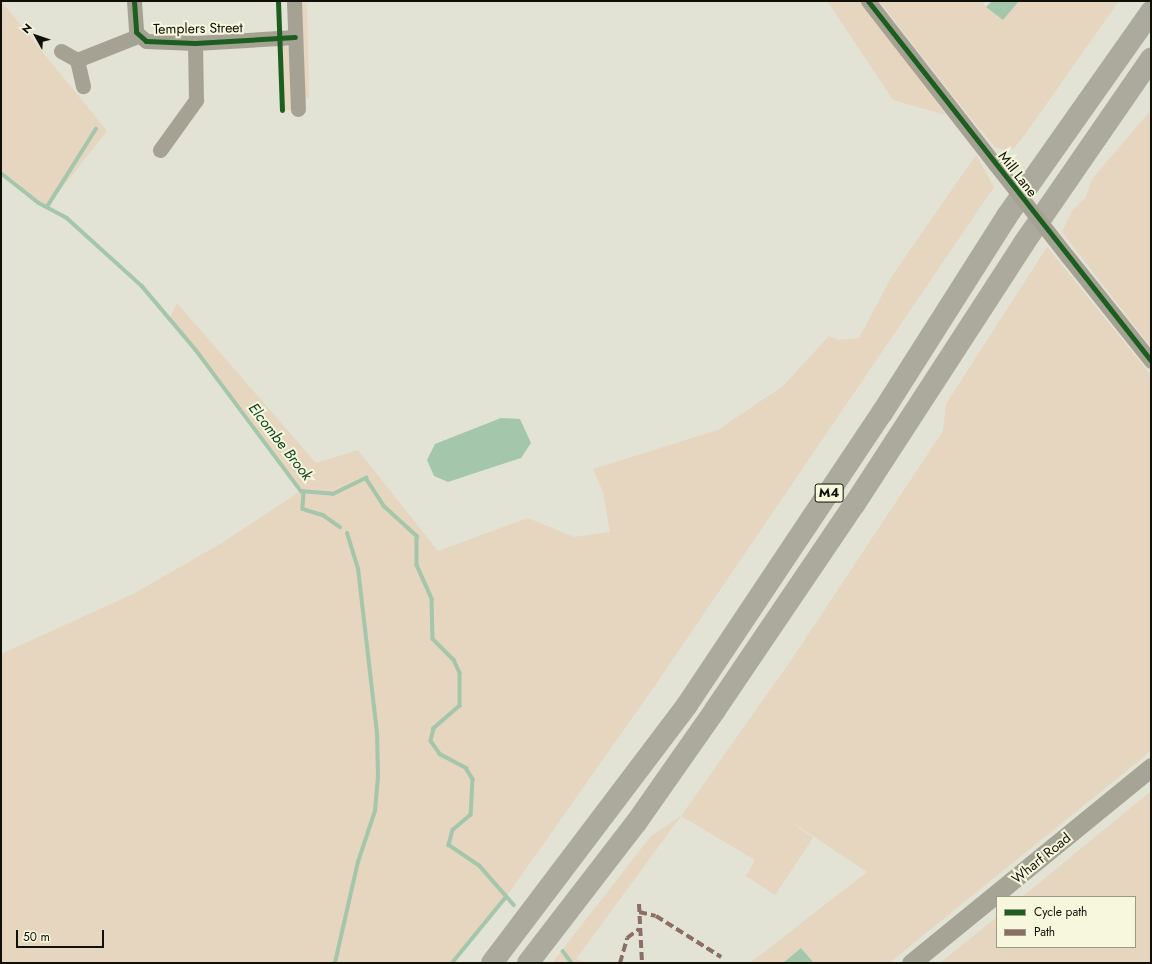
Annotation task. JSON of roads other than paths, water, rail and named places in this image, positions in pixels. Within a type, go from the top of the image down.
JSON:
[{"type":"highway","name":"M4","points":[[492,963],[687,705],[877,420],[1003,223],[1151,12]]},
{"type":"highway","name":"M4","points":[[528,963],[636,823],[715,710],[1024,243],[1151,59]]},
{"type":"main road","name":"Wharf Road","points":[[911,963],[1151,767]]},
{"type":"street","name":"Templers Street","points":[[134,1],[138,36],[146,41],[195,43],[295,36]]},
{"type":"street","points":[[294,1],[298,109]]},
{"type":"street","name":"Mill Lane","points":[[868,1],[1151,361]]},
{"type":"street","points":[[77,60],[138,36]]},
{"type":"street","name":"Templers Street","points":[[160,150],[196,100],[195,43]]},
{"type":"street","points":[[61,51],[77,60],[83,86]]},
{"type":"waterway","points":[[47,207],[96,129]]},
{"type":"waterway","name":"Elcombe Brook","points":[[1,173],[39,203],[67,218],[142,286],[196,350],[301,491],[333,494],[366,478],[384,506],[417,536],[417,565],[432,599],[433,639],[454,660],[460,673],[460,706],[434,729],[431,741],[440,754],[466,768],[473,779],[471,815],[453,830],[449,845],[479,865],[514,905]]},
{"type":"waterway","points":[[304,493],[303,509],[323,515],[340,527]]},
{"type":"waterway","points":[[335,963],[358,862],[375,811],[378,779],[377,733],[358,569],[347,534]]},
{"type":"waterway","points":[[452,963],[506,897]]},
{"type":"waterway","name":"Elcombe Brook","points":[[563,951],[572,963]]}]
